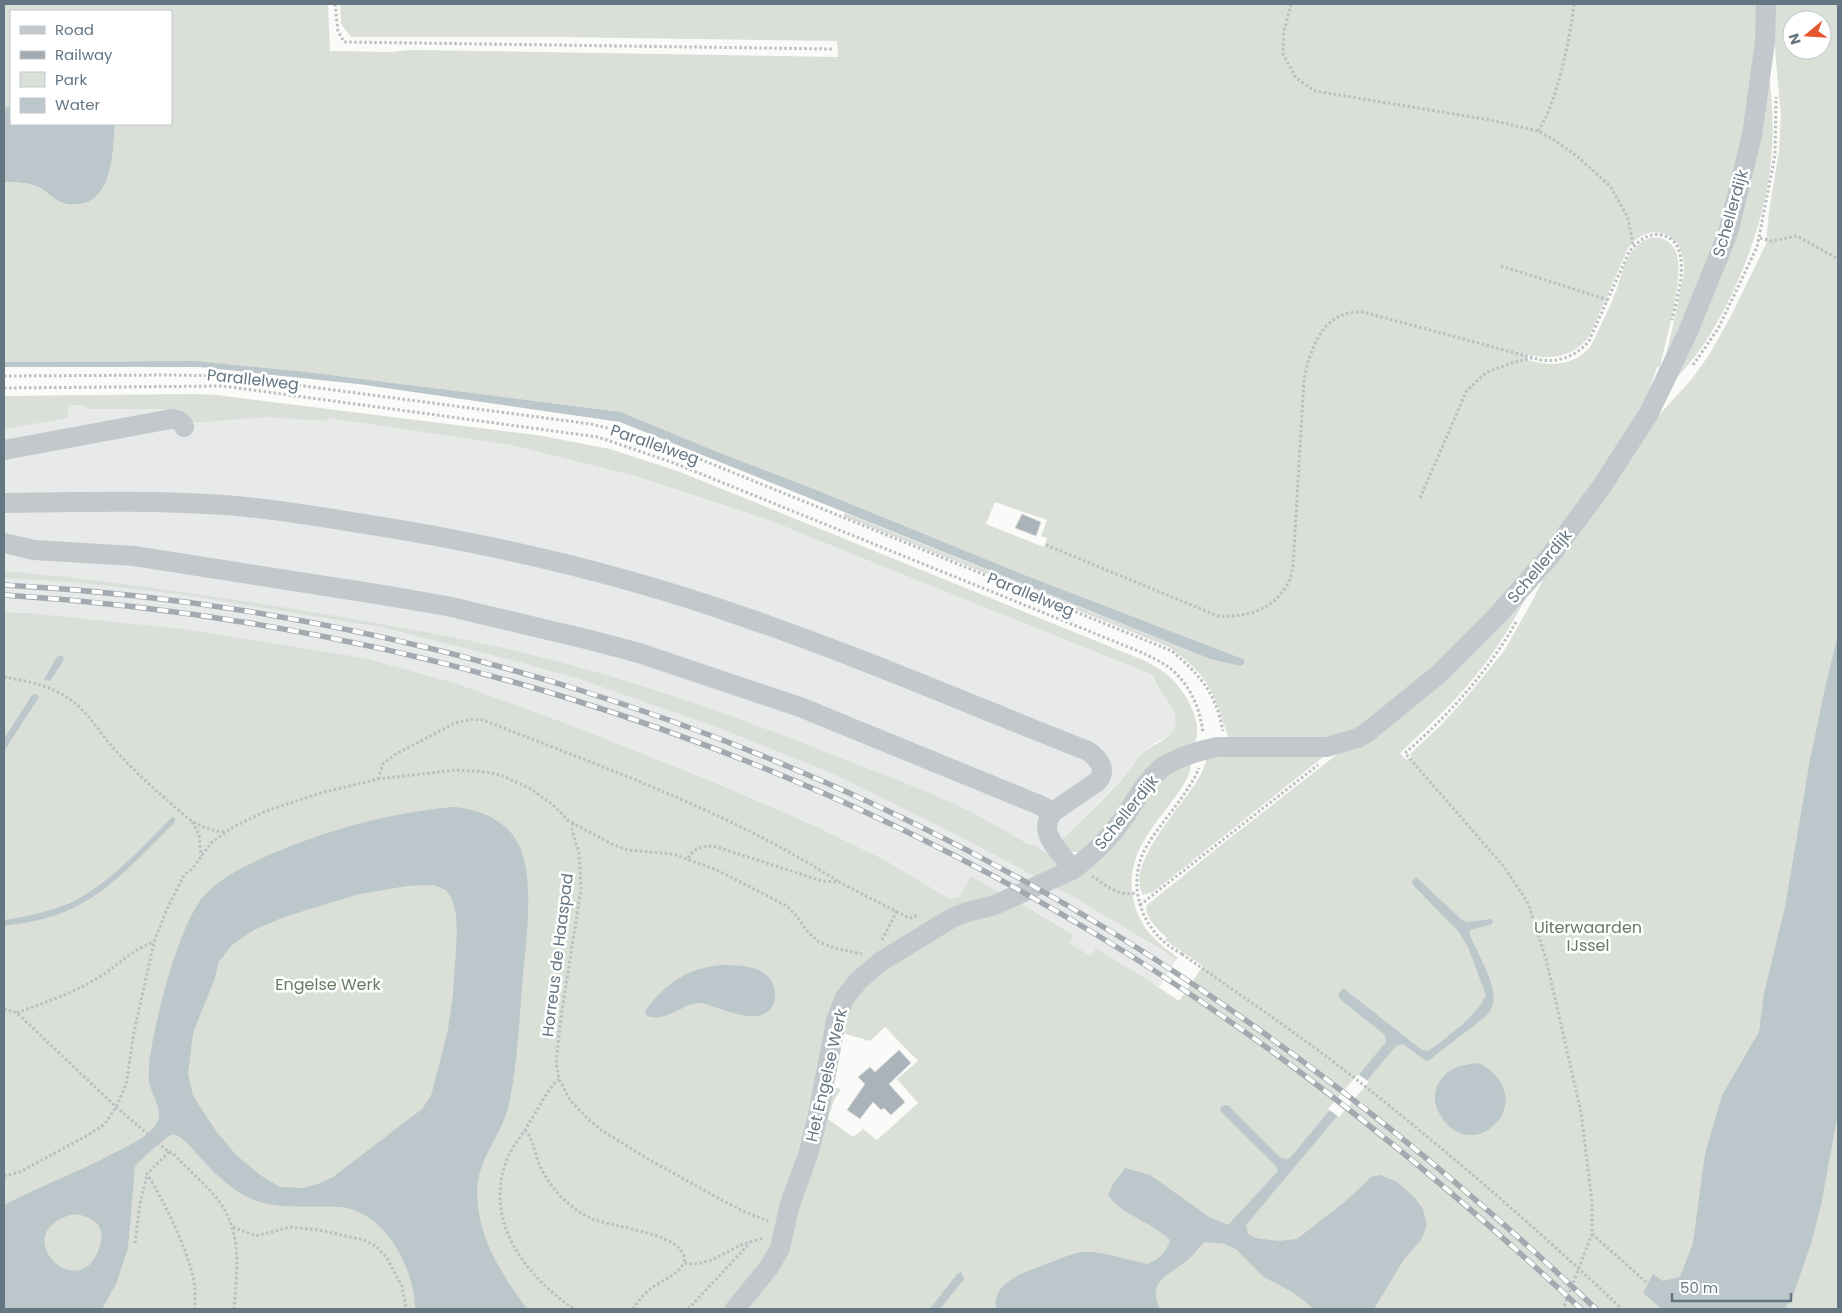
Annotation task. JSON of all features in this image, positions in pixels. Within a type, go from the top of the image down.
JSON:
[{"type":"street","name":"Schellerdijk","points":[[1047,882],[1084,862],[1108,839],[1143,787],[1153,776],[1173,761],[1203,750],[1227,746],[1327,747],[1358,738],[1365,734],[1439,674],[1495,618],[1551,555],[1602,486],[1653,404],[1688,334],[1728,233],[1752,135],[1765,42],[1766,4]]},
{"type":"street","points":[[4,450],[171,419],[183,423],[184,427]]},
{"type":"street","points":[[4,503],[196,503],[260,509],[390,527],[458,540],[571,566],[739,615],[819,644],[1088,751],[1095,756],[1099,760],[1102,776],[1098,781],[1053,812],[1049,816],[1047,824],[1054,848],[1067,861],[1072,870]]},
{"type":"street","points":[[4,543],[34,550],[134,556],[383,595],[456,608],[590,640],[657,659],[800,707],[1038,804],[1053,812]]},
{"type":"street","name":"Het Engelse Werk","points":[[734,1309],[775,1258],[780,1248],[790,1204],[808,1155],[818,1120],[832,1036],[844,999],[858,981],[880,962],[952,918],[995,905],[1047,882]]},
{"type":"path","points":[[336,4],[338,31],[344,42],[832,49]]},
{"type":"path","points":[[1291,4],[1284,31],[1283,54],[1296,78],[1316,91],[1490,120],[1538,131],[1578,157],[1611,188],[1628,218],[1633,246]]},
{"type":"path","points":[[1538,131],[1545,121],[1559,78],[1574,4]]},
{"type":"path","points":[[1692,366],[1718,329],[1760,238],[1775,155],[1776,95]]},
{"type":"path","points":[[1046,545],[1218,616],[1257,612],[1275,601],[1288,584],[1293,566],[1304,379],[1309,354],[1314,342],[1331,322],[1352,312],[1363,312],[1533,358],[1554,361],[1572,356],[1583,349],[1594,333],[1633,246],[1645,237],[1657,235],[1670,239],[1680,253],[1682,270],[1670,328]]},
{"type":"path","points":[[1760,238],[1771,241],[1797,236],[1838,258]]},
{"type":"path","points":[[1501,266],[1608,300]]},
{"type":"path","points":[[1420,498],[1467,390],[1479,378],[1492,370],[1533,358]]},
{"type":"path","points":[[4,376],[228,376],[577,422],[636,435],[670,447],[1172,652],[1197,675],[1215,703],[1227,746]]},
{"type":"path","name":"Parallelweg","points":[[4,388],[223,386],[598,437],[674,463],[1143,653],[1167,666],[1179,677],[1191,693],[1200,711],[1204,742],[1201,766],[1196,777],[1147,844],[1137,876],[1136,893]]},
{"type":"path","points":[[1517,621],[1482,674],[1444,717],[1404,754],[1505,868],[1528,903],[1546,959],[1581,1112],[1592,1202],[1592,1234],[1563,1309]]},
{"type":"path","points":[[4,677],[43,686],[68,698],[85,712],[109,743],[146,782],[191,820],[209,829],[225,832]]},
{"type":"path","points":[[378,779],[383,764],[394,755],[448,726],[471,719],[483,720],[570,753],[676,797],[747,831],[897,912],[912,918],[917,915]]},
{"type":"path","points":[[1140,906],[1321,762]]},
{"type":"path","points":[[4,1176],[20,1172],[88,1135],[105,1124],[116,1107],[126,1085],[134,1032],[154,942],[167,909],[184,875],[211,843],[245,820],[285,804],[378,779],[455,770],[487,772],[503,776],[532,789],[573,823],[623,848],[673,854],[717,870],[785,905],[795,914],[814,939],[834,948],[874,956],[880,962]]},
{"type":"path","points":[[191,820],[198,834],[201,856]]},
{"type":"path","name":"Horreus de Haaspad","points":[[573,823],[572,830],[579,853],[580,889],[556,1063],[559,1079],[570,1100],[587,1118],[619,1142],[688,1182],[743,1211],[760,1218],[785,1224]]},
{"type":"path","points":[[688,858],[692,852],[700,847],[717,847],[822,881],[839,882]]},
{"type":"path","points":[[1102,882],[1121,893],[1136,893],[1149,925],[1164,942],[1337,1065],[1432,1140],[1485,1185],[1622,1309]]},
{"type":"path","points":[[884,934],[897,912]]},
{"type":"path","points":[[17,1012],[52,1000],[88,984],[113,968],[138,948],[154,942]]},
{"type":"path","points":[[4,1009],[17,1012],[116,1107],[169,1152],[172,1152],[218,1200],[233,1227],[236,1238],[234,1309]]},
{"type":"path","points":[[559,1079],[554,1082],[509,1155],[500,1189],[502,1219],[506,1233],[513,1245],[533,1272],[554,1294],[574,1309]]},
{"type":"path","points":[[525,1130],[531,1137],[538,1161],[549,1183],[571,1206],[593,1219],[672,1242],[684,1252],[684,1263],[674,1276],[656,1285],[642,1296],[634,1309]]},
{"type":"path","points":[[135,1243],[140,1203],[147,1174],[169,1152]]},
{"type":"path","points":[[147,1174],[170,1217],[191,1269],[195,1289],[195,1309]]},
{"type":"path","points":[[684,1263],[698,1265],[716,1259],[742,1245],[775,1233],[785,1224]]},
{"type":"path","points":[[233,1227],[256,1236],[290,1227],[319,1230],[364,1240],[376,1247],[387,1258],[402,1286],[406,1309]]},
{"type":"path","points":[[1592,1234],[1646,1282]]},
{"type":"path","points":[[688,1309],[750,1242]]},
{"type":"shaded area","points":[[129,404],[328,418],[510,445],[638,477],[763,518],[1153,675],[1154,681],[1171,704],[1176,720],[1175,728],[1173,734],[1155,743],[1145,751],[1113,789],[1067,833],[1036,877],[999,893],[950,899],[885,860],[811,824],[704,778],[565,723],[455,683],[365,658],[185,629],[4,612],[4,405]]},
{"type":"shaded area","points":[[1042,880],[1064,890],[1176,960],[1159,987],[1096,948],[1091,956],[1069,943],[1073,934],[1017,901]]},
{"type":"green space","points":[[4,4],[328,4],[330,51],[391,52],[411,50],[838,57],[837,41],[561,37],[351,37],[341,24],[340,4],[1761,4],[1758,65],[1728,213],[1663,367],[1684,265],[1682,255],[1675,241],[1671,237],[1656,232],[1642,236],[1628,248],[1590,335],[1578,348],[1555,357],[1529,355],[1525,359],[1540,363],[1556,364],[1564,363],[1585,352],[1595,339],[1614,296],[1625,264],[1638,244],[1657,237],[1669,242],[1674,248],[1678,258],[1677,288],[1660,367],[1657,367],[1639,420],[1603,484],[1500,604],[1378,718],[1335,740],[1230,742],[1210,688],[1194,668],[1169,647],[843,516],[845,513],[1210,659],[1240,666],[1245,662],[1243,659],[1022,574],[621,412],[307,372],[225,364],[180,361],[4,362],[4,182],[34,185],[65,204],[79,204],[90,201],[98,194],[109,172],[115,125],[172,125],[172,10],[10,10],[10,106],[4,108]],"holes":[[[995,502],[1047,520],[1041,536],[1047,538],[1044,547],[986,524]]]},
{"type":"green space","points":[[1771,4],[1838,4],[1838,1309],[4,1309],[4,612],[185,629],[365,658],[455,683],[565,723],[704,778],[811,824],[885,860],[950,899],[960,897],[971,876],[1074,935],[1069,943],[1091,956],[1096,948],[1179,1001],[1203,966],[1165,940],[1167,938],[1149,918],[1146,909],[1147,905],[1349,745],[1535,581],[1500,642],[1477,674],[1446,709],[1400,753],[1406,760],[1411,757],[1410,754],[1464,700],[1504,651],[1546,573],[1608,482],[1659,415],[1691,380],[1709,355],[1731,316],[1766,244],[1769,211],[1779,151],[1781,116]],"holes":[[[885,1027],[918,1061],[897,1079],[918,1103],[877,1140],[863,1129],[853,1137],[828,1119],[834,1100],[841,1089],[832,1087],[839,1032],[870,1041]]]},
{"type":"green space","points":[[1768,61],[1773,137],[1770,173],[1758,225],[1740,276],[1717,323],[1700,350],[1667,389],[1689,341]]},
{"type":"green space","points":[[217,395],[537,435],[610,449],[680,472],[1147,662],[1167,674],[1188,700],[1196,720],[1196,739],[1193,747],[1082,852],[1072,852],[1057,845],[1118,784],[1144,752],[1174,731],[1174,712],[1158,687],[1153,675],[763,518],[638,477],[510,445],[328,418],[326,421],[266,417],[191,423],[189,415],[180,409],[86,409],[84,405],[68,405],[68,418],[4,429],[4,396]]},
{"type":"green space","points":[[4,571],[140,586],[334,616],[482,643],[594,671],[714,710],[794,739],[920,789],[971,812],[1027,844],[1034,845],[1047,854],[1051,851],[1058,867],[1042,880],[963,838],[832,773],[717,727],[579,679],[512,660],[381,627],[179,594],[73,582],[4,578]]},
{"type":"green space","points":[[1332,750],[1153,892],[1143,895],[1139,882],[1142,867],[1149,851],[1200,776],[1207,758]]},
{"type":"green space","points":[[1189,763],[1191,767],[1188,777],[1141,846],[1133,870],[1132,882],[1132,894],[1140,918],[1157,941],[1178,958],[1176,960],[1053,886],[1160,776]]},
{"type":"water","points":[[10,106],[10,125],[115,125],[112,160],[105,184],[99,194],[90,201],[79,204],[67,204],[60,202],[34,185],[4,182],[4,108]]},
{"type":"water","points":[[195,361],[307,372],[621,412],[1022,574],[1243,659],[1245,662],[1240,666],[1210,659],[620,422],[358,384],[199,367],[4,367],[4,362]]},
{"type":"water","points":[[1838,635],[1838,1112],[1821,1205],[1811,1244],[1793,1295],[1785,1309],[1662,1309],[1643,1293],[1653,1274],[1663,1281],[1680,1277],[1693,1243],[1705,1154],[1722,1095],[1759,1032],[1764,993],[1785,907],[1810,760]]},
{"type":"water","points":[[62,655],[64,660],[50,681],[44,679],[57,657]]},
{"type":"water","points":[[37,694],[39,697],[4,751],[4,739],[32,695]]},
{"type":"water","points":[[453,807],[463,808],[491,817],[514,836],[524,860],[527,877],[528,915],[514,1075],[506,1116],[485,1158],[478,1180],[477,1193],[478,1210],[486,1240],[500,1269],[527,1309],[415,1309],[414,1293],[403,1260],[384,1230],[371,1219],[356,1211],[340,1207],[286,1206],[254,1200],[225,1182],[179,1136],[171,1135],[164,1139],[135,1166],[128,1248],[116,1284],[102,1309],[4,1309],[4,1205],[130,1145],[145,1136],[156,1124],[159,1114],[149,1081],[152,1044],[171,968],[185,929],[202,898],[228,876],[281,850],[353,825]],"holes":[[[433,885],[446,890],[452,899],[456,915],[457,933],[453,994],[448,1030],[431,1096],[422,1109],[333,1177],[303,1188],[280,1187],[260,1175],[236,1155],[216,1131],[193,1096],[188,1073],[193,1033],[216,975],[218,963],[232,945],[254,930],[284,917],[359,894],[407,886]],[[74,1214],[91,1219],[98,1225],[102,1235],[92,1262],[79,1270],[66,1269],[54,1261],[46,1249],[45,1236],[54,1223]]]},
{"type":"water","points":[[172,817],[175,818],[174,823],[138,859],[100,892],[71,909],[55,915],[4,926],[4,920],[28,916],[68,904],[97,887],[124,865]]},
{"type":"water","points":[[1416,877],[1462,920],[1467,922],[1491,919],[1493,921],[1492,924],[1469,932],[1492,987],[1494,996],[1491,1009],[1485,1017],[1428,1061],[1403,1044],[1396,1046],[1246,1225],[1248,1234],[1255,1238],[1279,1241],[1297,1239],[1347,1200],[1371,1177],[1380,1175],[1397,1182],[1415,1198],[1423,1209],[1427,1225],[1421,1240],[1404,1259],[1374,1309],[1314,1309],[1294,1293],[1264,1277],[1237,1250],[1225,1244],[1205,1242],[1191,1257],[1169,1273],[1158,1284],[1156,1299],[1160,1309],[996,1309],[996,1299],[999,1291],[1013,1278],[1072,1254],[1081,1252],[1101,1253],[1147,1264],[1162,1255],[1167,1249],[1170,1240],[1155,1228],[1121,1208],[1108,1195],[1113,1184],[1125,1168],[1150,1175],[1209,1217],[1228,1225],[1277,1172],[1277,1167],[1224,1115],[1220,1110],[1221,1107],[1228,1105],[1281,1158],[1290,1158],[1386,1042],[1385,1035],[1340,999],[1338,995],[1343,988],[1422,1050],[1428,1051],[1452,1033],[1477,1010],[1486,995],[1468,947],[1458,931],[1413,885],[1412,881]]},
{"type":"water","points":[[722,965],[754,968],[764,973],[769,978],[775,992],[775,999],[769,1011],[755,1016],[748,1016],[702,1003],[688,1006],[662,1017],[647,1016],[645,1011],[669,985],[688,973]]},
{"type":"water","points":[[1479,1063],[1498,1078],[1505,1095],[1504,1111],[1495,1124],[1482,1133],[1467,1135],[1451,1128],[1438,1111],[1435,1093],[1443,1076],[1448,1072],[1469,1064]]},
{"type":"water","points":[[961,1272],[964,1279],[940,1309],[930,1309],[957,1274]]},
{"type":"pier","points":[[1358,1074],[1369,1082],[1339,1117],[1328,1109]]},
{"type":"building","points":[[1022,514],[1041,522],[1036,536],[1015,528]]},
{"type":"building","points":[[899,1050],[911,1063],[889,1084],[905,1102],[891,1115],[884,1108],[881,1110],[873,1102],[860,1119],[847,1110],[865,1084],[858,1077],[870,1067],[875,1072]]},
{"type":"railway","points":[[4,585],[150,598],[296,620],[439,651],[581,690],[720,739],[855,796],[987,861],[1115,934],[1242,1018],[1365,1109],[1425,1157],[1483,1206],[1596,1309]]},
{"type":"railway","points":[[4,595],[149,609],[292,630],[432,661],[571,699],[707,746],[840,801],[970,864],[1097,935],[1226,1018],[1349,1109],[1409,1157],[1525,1257],[1581,1309]]},
{"type":"park label","name":"Uiterwaarden IJssel","points":[[1588,936]]},
{"type":"park label","name":"Engelse Werk","points":[[328,984]]}]
